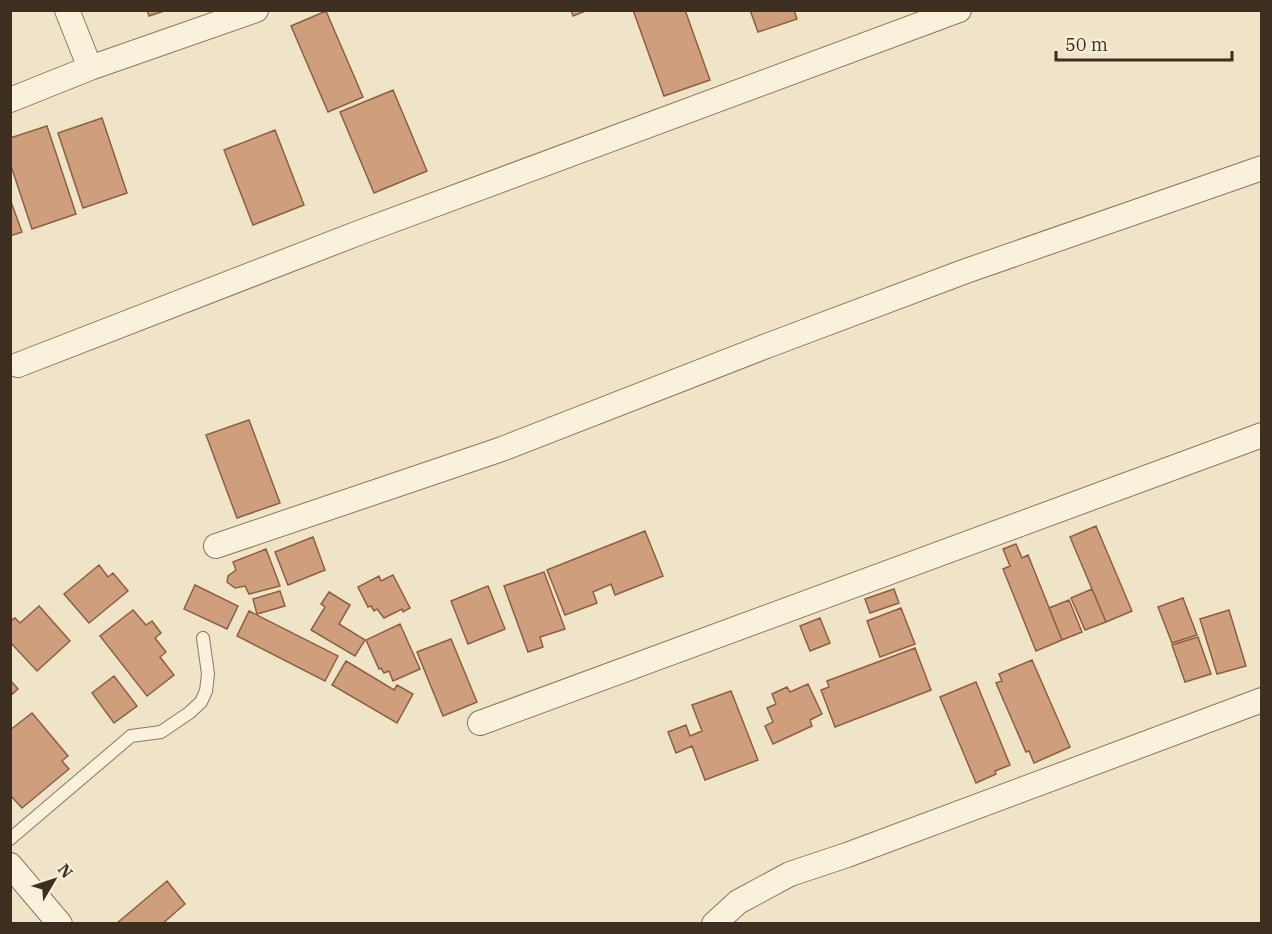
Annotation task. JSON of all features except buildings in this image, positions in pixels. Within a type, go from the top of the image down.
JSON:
[{"type":"street","points":[[67,10],[90,68]]},
{"type":"street","points":[[10,100],[90,68],[256,10]]},
{"type":"street","points":[[18,364],[372,228],[959,10]]},
{"type":"street","points":[[216,546],[502,449],[900,296],[1262,168]]},
{"type":"street","points":[[480,723],[1262,435]]},
{"type":"street","points":[[714,924],[738,902],[790,874],[1262,700]]},
{"type":"street","points":[[10,865],[60,924]]},
{"type":"lane","points":[[10,839],[131,736],[161,732],[201,702],[206,691],[208,674],[202,638]]}]
